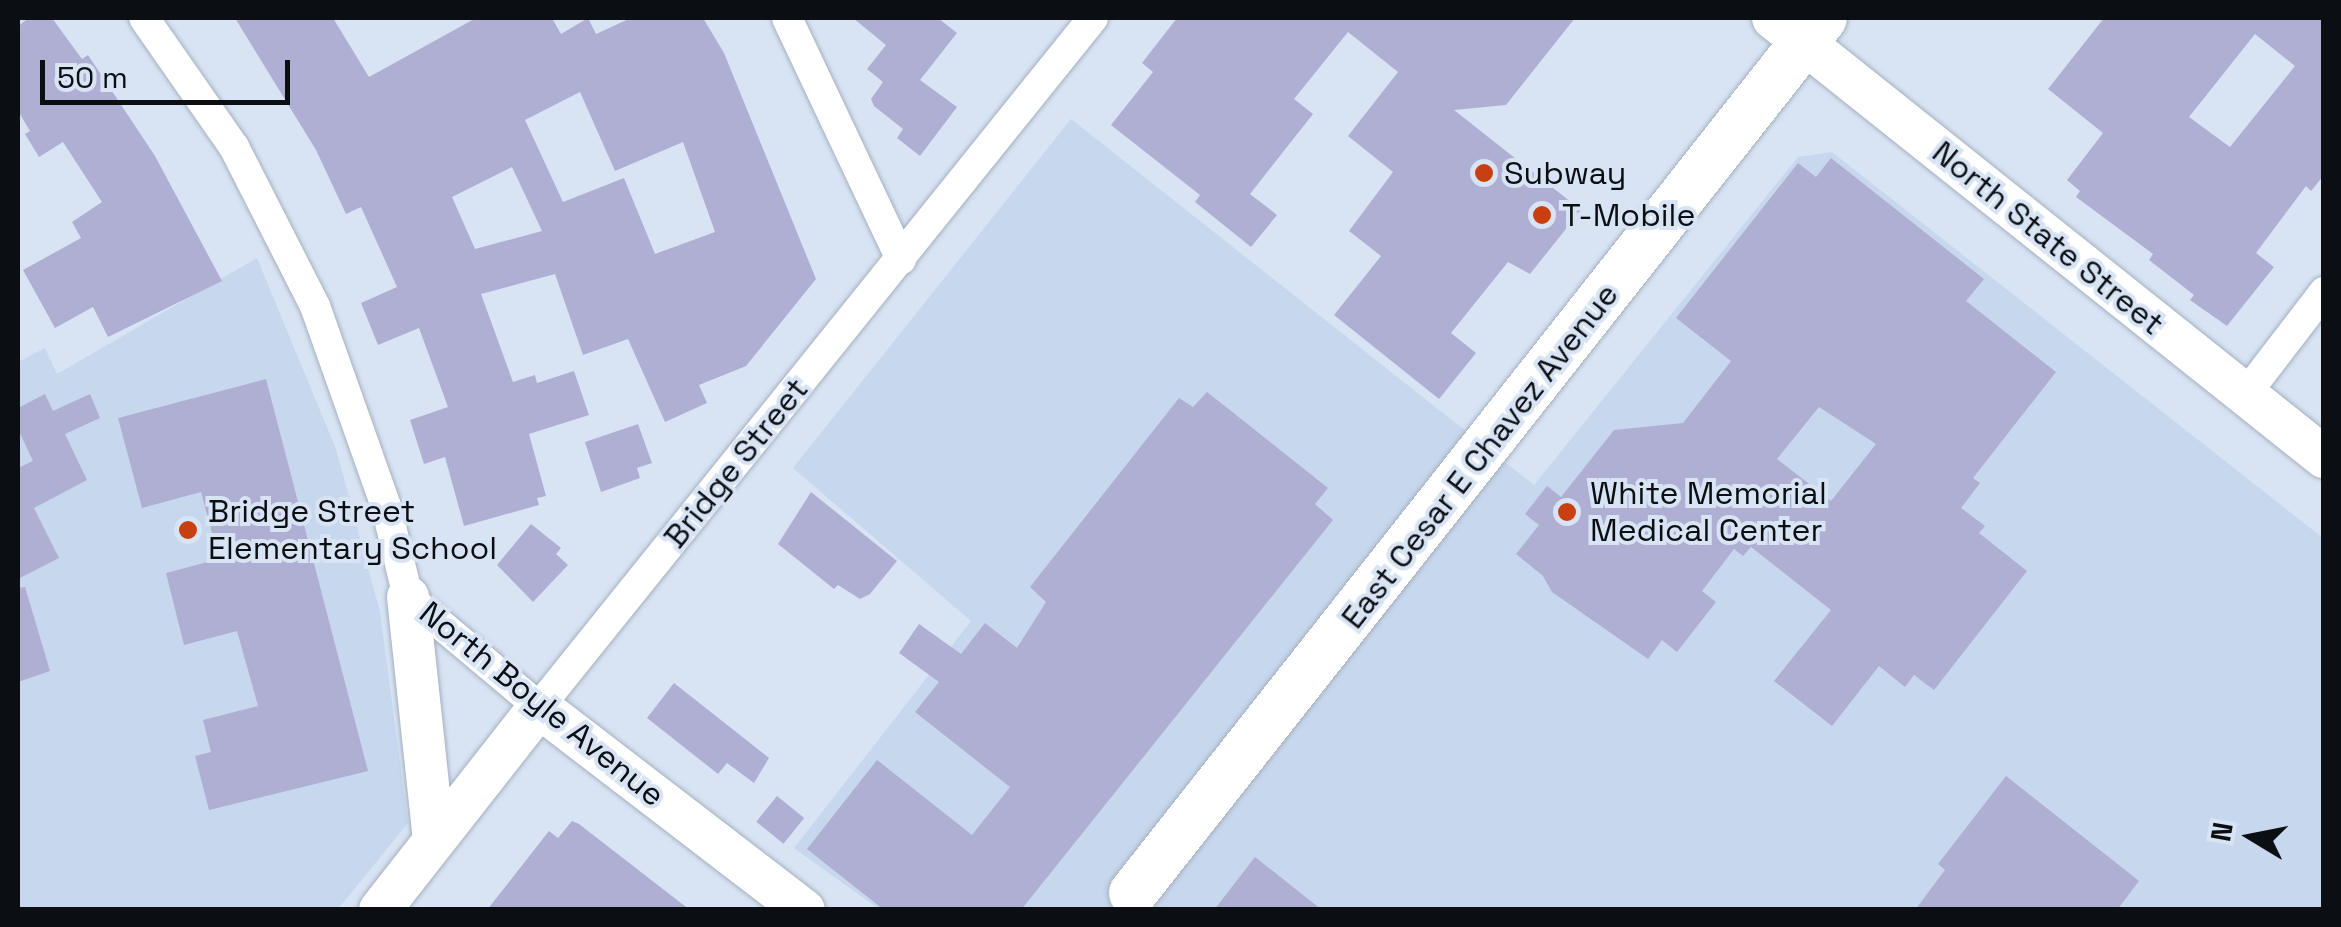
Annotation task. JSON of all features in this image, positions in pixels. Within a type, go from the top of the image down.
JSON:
[{"type":"main road","name":"East Cesar E Chavez Avenue","points":[[1126,903],[1799,26]]},
{"type":"street","name":"North Boyle Avenue","points":[[144,18],[234,148],[316,306],[386,506],[408,596],[539,707],[804,910]]},
{"type":"street","points":[[788,18],[901,258]]},
{"type":"street","name":"Bridge Street","points":[[380,910],[1093,18]]},
{"type":"street","name":"North State Street","points":[[1799,26],[2324,457]]},
{"type":"street","points":[[2246,395],[2324,292]]},
{"type":"street","points":[[408,596],[434,842]]},
{"type":"shaded area","name":"White Memorial Medical Center","points":[[1071,119],[1534,485],[1798,157],[1832,152],[2323,538],[2323,909],[879,909],[794,848],[971,621],[793,468]]},
{"type":"shaded area","name":"Bridge Street Elementary School","points":[[257,258],[336,449],[380,612],[408,823],[338,909],[18,910],[18,362],[45,348],[57,374]]},
{"type":"building","points":[[29,18],[52,18],[82,59],[88,55],[155,156],[222,281],[108,337],[93,307],[55,328],[23,270],[81,238],[72,222],[102,202],[63,142],[39,157],[25,134],[30,131],[18,111],[18,26]]},
{"type":"building","points":[[235,18],[333,18],[369,77],[476,18],[552,18],[561,34],[588,18],[596,34],[631,18],[703,18],[724,53],[816,279],[746,366],[699,385],[707,403],[665,422],[628,339],[583,355],[555,274],[481,294],[513,382],[535,375],[537,383],[574,371],[589,415],[529,434],[546,496],[537,498],[539,505],[464,526],[445,457],[424,464],[410,420],[448,407],[419,328],[378,345],[361,303],[397,287],[361,207],[346,214],[316,150]],"holes":[[[580,92],[615,171],[683,142],[715,232],[655,254],[624,178],[563,202],[525,120]],[[512,167],[542,231],[475,249],[452,197]]]},
{"type":"building","points":[[853,18],[938,18],[957,33],[920,80],[957,107],[920,156],[897,138],[903,129],[874,106],[871,99],[883,82],[867,69],[886,45]]},
{"type":"building","points":[[1177,18],[1575,18],[1506,105],[1454,110],[1581,210],[1530,274],[1508,262],[1451,333],[1476,353],[1439,399],[1334,315],[1381,256],[1349,231],[1393,172],[1348,136],[1398,72],[1348,32],[1294,99],[1313,114],[1250,194],[1277,215],[1251,247],[1195,202],[1200,195],[1111,125],[1153,72],[1142,63]]},
{"type":"building","points":[[2104,18],[2324,18],[2324,175],[2311,191],[2306,186],[2256,253],[2274,267],[2227,326],[2190,300],[2194,295],[2149,260],[2153,254],[2076,197],[2080,191],[2067,180],[2103,133],[2048,89]],"holes":[[[2255,34],[2295,66],[2230,147],[2189,117]]]},
{"type":"building","points":[[1831,158],[1984,279],[1966,301],[2056,372],[1973,478],[1980,483],[1961,508],[1985,526],[1979,533],[2027,571],[1934,690],[1914,675],[1905,687],[1879,666],[1832,726],[1774,681],[1831,610],[1751,547],[1743,556],[1734,549],[1702,591],[1716,602],[1677,652],[1662,640],[1648,659],[1552,592],[1543,576],[1516,554],[1539,525],[1525,514],[1547,486],[1561,497],[1614,430],[1683,423],[1731,361],[1676,318],[1798,163],[1816,177]],"holes":[[[1819,407],[1876,444],[1831,501],[1777,459]]]},
{"type":"building","points":[[266,379],[368,771],[209,810],[195,756],[211,752],[203,720],[258,706],[237,631],[184,645],[166,573],[219,559],[201,492],[142,508],[118,418]]},
{"type":"building","points":[[1207,392],[1328,488],[1315,504],[1333,520],[1021,910],[884,910],[807,849],[877,760],[972,835],[1010,787],[915,712],[939,682],[899,653],[919,624],[961,654],[985,623],[1017,648],[1046,602],[1030,587],[1179,398],[1193,407]]},
{"type":"building","points":[[45,394],[53,411],[90,394],[100,418],[65,434],[87,480],[34,508],[59,558],[18,579],[18,468],[33,461],[18,429],[18,408]]},
{"type":"building","points":[[638,424],[652,463],[637,468],[640,478],[601,492],[585,442]]},
{"type":"building","points":[[811,492],[897,561],[870,594],[860,599],[838,585],[834,589],[778,544]]},
{"type":"building","points":[[531,524],[561,548],[556,554],[568,565],[533,602],[497,565]]},
{"type":"building","points":[[25,587],[50,671],[18,682],[18,588]]},
{"type":"building","points":[[674,683],[769,758],[754,783],[727,763],[718,774],[647,718]]},
{"type":"building","points":[[2006,776],[2139,881],[2117,910],[1915,910],[1945,870],[1938,864]]},
{"type":"building","points":[[777,796],[804,818],[783,844],[756,822]]},
{"type":"building","points":[[572,821],[690,910],[487,910],[549,831],[558,838]]},
{"type":"building","points":[[1255,857],[1322,910],[1214,910]]},
{"type":"place","name":"Subway","points":[[1484,173]]},
{"type":"place","name":"T-Mobile","points":[[1542,215]]},
{"type":"place","name":"White Memorial Medical Center","points":[[1567,512]]},
{"type":"place","name":"Bridge Street Elementary School","points":[[188,530]]}]
